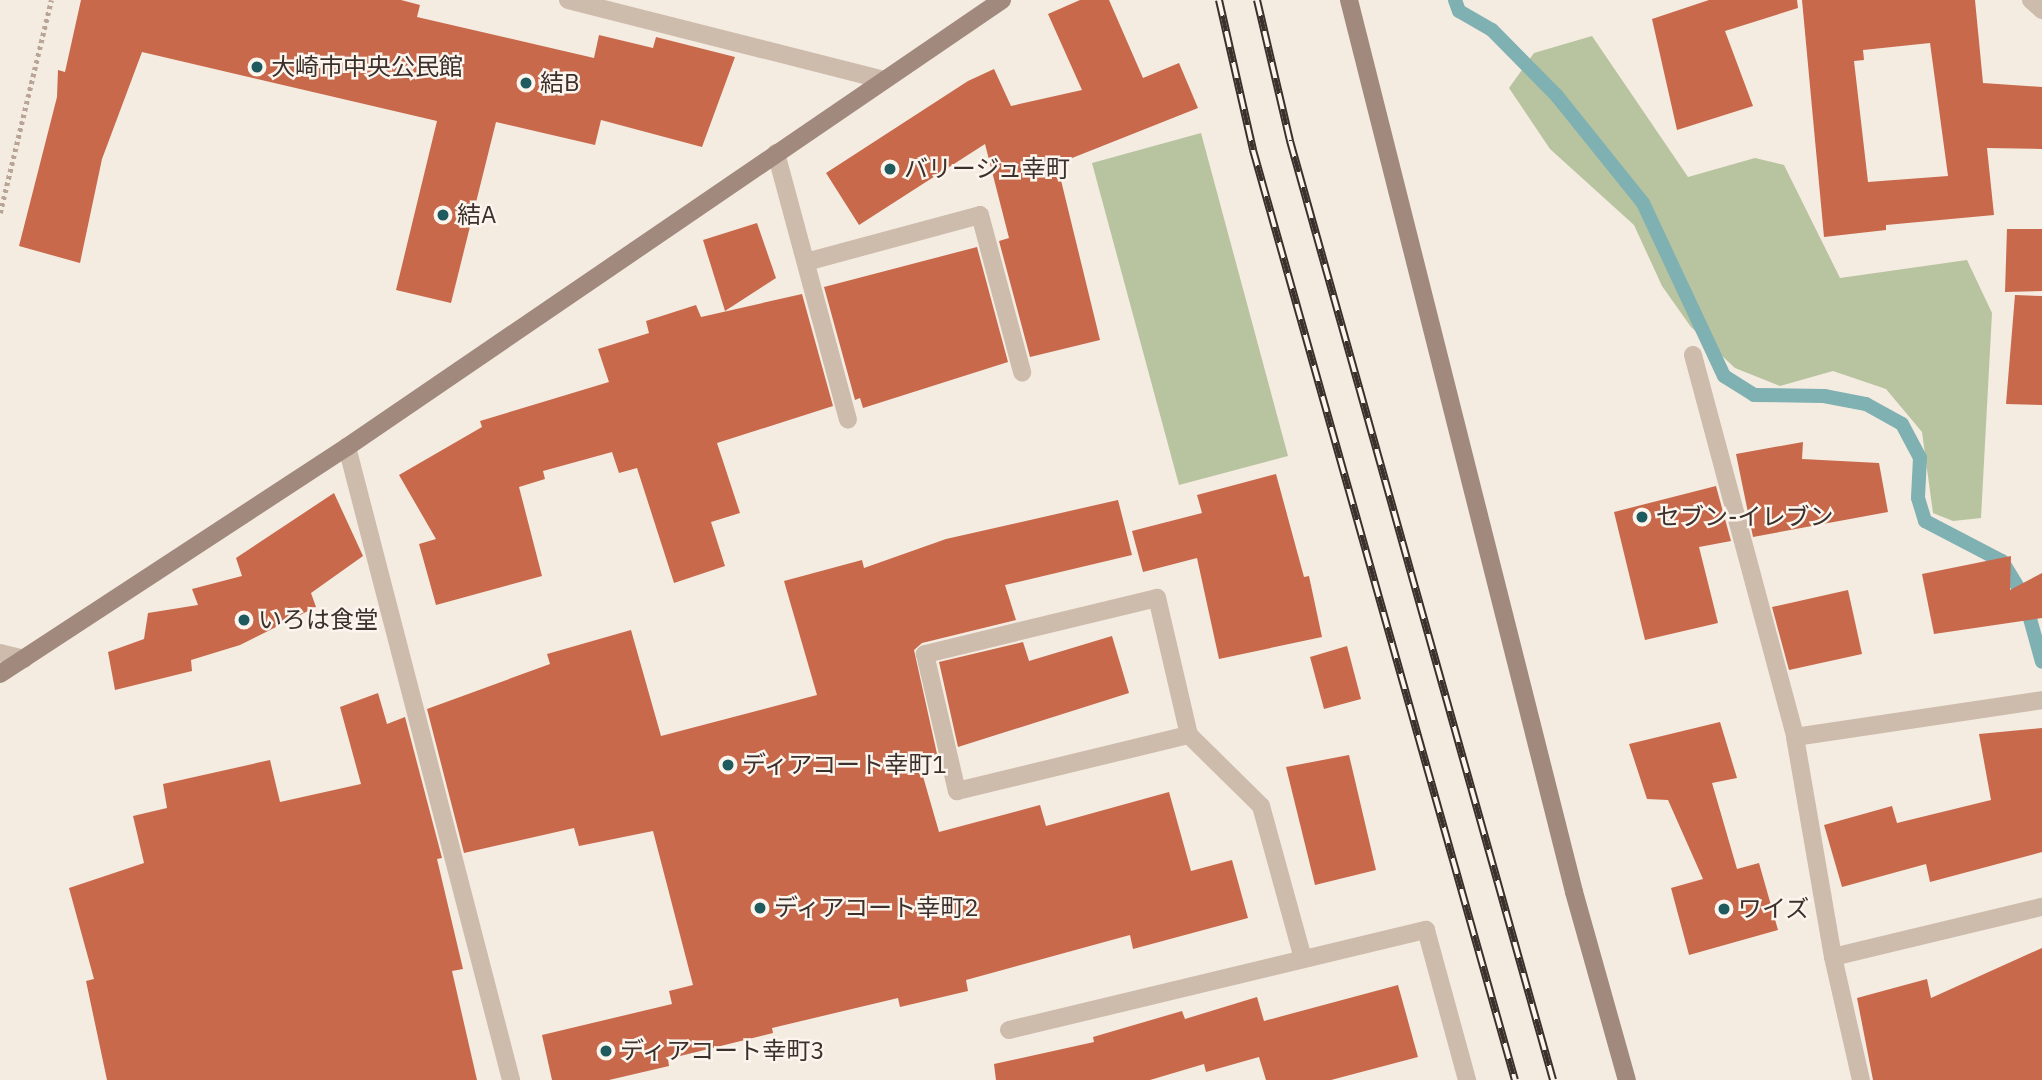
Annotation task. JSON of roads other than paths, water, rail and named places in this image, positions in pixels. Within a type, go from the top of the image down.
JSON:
[{"type":"street","points":[[568,0],[599,4],[884,80]]},
{"type":"street","points":[[0,674],[347,447],[1002,0]]},
{"type":"street","points":[[1349,0],[1570,878],[1627,1080]]},
{"type":"street","points":[[2031,0],[2042,10]]},
{"type":"street","points":[[776,153],[848,419]]},
{"type":"street","points":[[806,262],[980,215],[1022,372]]},
{"type":"street","points":[[1693,355],[1795,737],[1833,957],[1861,1080]]},
{"type":"street","points":[[347,447],[510,1080]]},
{"type":"street","points":[[1189,735],[957,791],[925,654],[1157,598],[1189,735],[1261,806],[1303,958]]},
{"type":"street","points":[[0,653],[24,659]]},
{"type":"street","points":[[1795,737],[2042,700]]},
{"type":"street","points":[[1833,957],[2042,907]]},
{"type":"street","points":[[1009,1030],[1426,930],[1466,1080]]},
{"type":"waterway","points":[[1455,0],[1459,11],[1492,30],[1557,96],[1643,203],[1724,376],[1754,395],[1824,396],[1866,404],[1902,424],[1920,458],[1918,498],[1925,521],[2002,561],[2024,597],[2042,662]]},
{"type":"railway","points":[[1219,0],[1253,150],[1515,1080]]},
{"type":"railway","points":[[1257,0],[1290,141],[1553,1080]]},
{"type":"place","name":"大崎市中央公民館","points":[[257,67]]},
{"type":"place","name":"結B","points":[[526,83]]},
{"type":"place","name":"バリージュ幸町","points":[[890,169]]},
{"type":"place","name":"結A","points":[[443,215]]},
{"type":"place","name":"セブン-イレブン","points":[[1642,517]]},
{"type":"place","name":"いろは食堂","points":[[244,620]]},
{"type":"place","name":"ディアコート幸町1","points":[[728,765]]},
{"type":"place","name":"ディアコート幸町2","points":[[760,908]]},
{"type":"place","name":"ワイズ","points":[[1724,909]]},
{"type":"place","name":"ディアコート幸町3","points":[[606,1051]]}]
